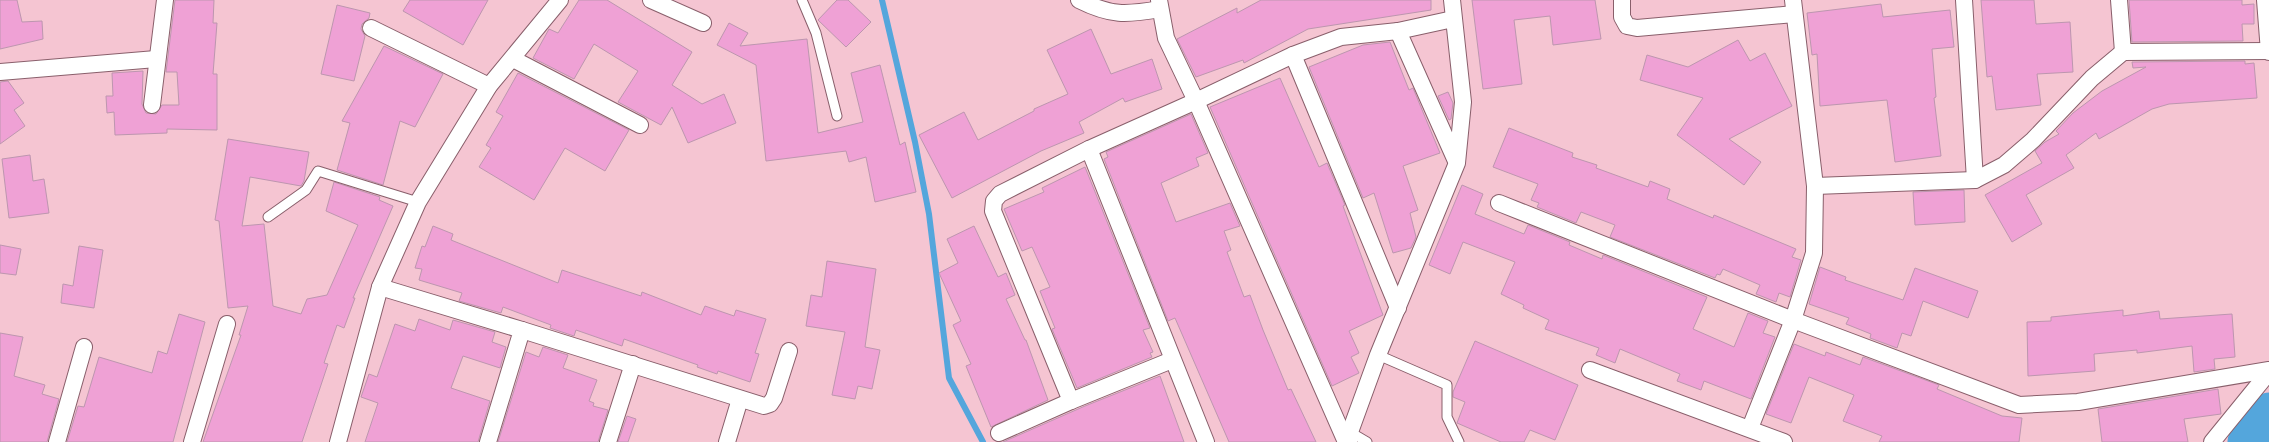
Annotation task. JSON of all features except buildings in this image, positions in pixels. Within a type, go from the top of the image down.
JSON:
[{"type":"street","points":[[152,105],[156,60],[165,0]]},
{"type":"street","points":[[338,442],[380,288],[418,202],[489,86],[560,0]]},
{"type":"street","points":[[650,0],[702,23]]},
{"type":"street","points":[[1079,0],[1110,12],[1130,14],[1160,4],[1166,38],[1349,439]]},
{"type":"street","points":[[1349,439],[1378,355],[1457,163],[1463,102],[1452,0]]},
{"type":"street","points":[[1622,0],[1622,17],[1627,26],[1637,28],[1793,7],[1815,186],[1814,252],[1793,320],[1750,428]]},
{"type":"street","points":[[1964,0],[1975,180]]},
{"type":"street","points":[[2120,0],[2123,52]]},
{"type":"street","points":[[1815,186],[1975,180],[2004,165],[2033,140],[2092,78],[2123,52],[2269,51],[2265,0]]},
{"type":"street","points":[[1071,401],[993,211],[994,201],[1000,194],[1088,148],[1196,101],[1293,55],[1341,37],[1398,31],[1453,19]]},
{"type":"street","points":[[370,28],[489,86]]},
{"type":"street","points":[[1398,31],[1457,163]]},
{"type":"street","points":[[1293,55],[1398,308]]},
{"type":"street","points":[[513,59],[640,125]]},
{"type":"street","points":[[0,72],[49,66],[156,60]]},
{"type":"street","points":[[1088,148],[1206,442]]},
{"type":"street","points":[[1499,203],[1793,320],[2019,405],[2078,402],[2269,371]]},
{"type":"street","points":[[380,288],[633,364],[764,406],[770,404],[774,398],[789,351]]},
{"type":"street","points":[[192,442],[227,324]]},
{"type":"street","points":[[488,442],[522,330]]},
{"type":"street","points":[[57,442],[84,346]]},
{"type":"street","points":[[999,433],[1172,360]]},
{"type":"street","points":[[608,442],[633,364]]},
{"type":"street","points":[[1590,370],[1784,442]]},
{"type":"street","points":[[2212,442],[2269,371]]},
{"type":"street","points":[[727,442],[740,399]]},
{"type":"lane","points":[[802,0],[816,33],[837,116]]},
{"type":"lane","points":[[268,217],[304,192],[318,171],[418,202]]},
{"type":"lane","points":[[1378,355],[1447,384],[1447,417],[1459,442]]},
{"type":"lane","points":[[1349,439],[1367,442]]},
{"type":"waterway","points":[[882,0],[915,142],[929,214],[949,378],[983,442]]},
{"type":"waterway","points":[[2247,442],[2269,412]]}]
